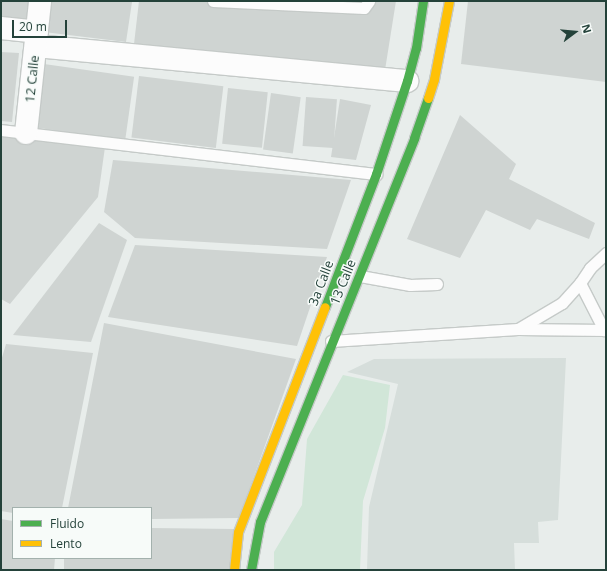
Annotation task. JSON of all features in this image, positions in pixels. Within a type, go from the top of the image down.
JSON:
[{"type":"street","name":"12 Calle","points":[[26,133],[40,1]]},
{"type":"street","name":"3a Calle","points":[[234,570],[238,532],[313,342],[376,174],[407,81],[416,48],[423,1]]},
{"type":"street","name":"13 Calle","points":[[251,570],[260,522],[360,276],[414,138],[434,79],[449,1]]},
{"type":"street","points":[[1,28],[36,39],[407,81]]},
{"type":"street","points":[[261,473],[278,480]]},
{"type":"lane","points":[[213,1],[364,8],[369,1]]},
{"type":"lane","points":[[1,130],[376,174]]},
{"type":"lane","points":[[518,329],[562,303],[580,284],[590,268],[606,253]]},
{"type":"lane","points":[[360,276],[410,285],[437,284]]},
{"type":"lane","points":[[313,342],[518,329],[605,330],[580,284]]},
{"type":"shaded area","points":[[566,358],[558,520],[538,522],[539,543],[514,543],[515,570],[367,570],[369,507],[398,384],[347,372],[374,359]]},
{"type":"green space","points":[[343,375],[390,385],[385,428],[363,501],[360,570],[274,570],[274,552],[302,505],[307,439]]},
{"type":"building","points":[[1,1],[29,1],[27,29],[1,25]]},
{"type":"building","points":[[49,1],[132,2],[126,42],[44,32]]},
{"type":"building","points":[[139,1],[396,1],[385,70],[134,44]]},
{"type":"building","points":[[468,1],[606,1],[606,82],[461,64]]},
{"type":"building","points":[[1,52],[19,53],[12,122],[1,121]]},
{"type":"building","points":[[44,64],[134,77],[125,140],[35,127]]},
{"type":"building","points":[[139,76],[223,86],[216,148],[131,138]]},
{"type":"building","points":[[228,88],[268,92],[262,148],[222,144]]},
{"type":"building","points":[[271,93],[301,97],[293,154],[263,149]]},
{"type":"building","points":[[306,97],[337,99],[334,148],[303,146]]},
{"type":"building","points":[[340,99],[371,105],[356,160],[331,157]]},
{"type":"building","points":[[460,115],[516,164],[509,179],[595,223],[589,239],[537,219],[530,230],[486,210],[460,258],[407,239]]},
{"type":"building","points":[[1,136],[105,147],[98,197],[10,304],[1,299]]},
{"type":"building","points":[[113,160],[351,180],[327,249],[135,238],[104,212]]},
{"type":"building","points":[[99,223],[127,240],[91,342],[13,335]]},
{"type":"building","points":[[135,245],[327,257],[297,346],[108,317]]},
{"type":"building","points":[[104,323],[296,359],[239,518],[152,519],[152,507],[68,507]]},
{"type":"building","points":[[6,344],[93,353],[62,507],[12,507],[12,513],[1,511],[1,361]]},
{"type":"building","points":[[1,519],[12,521],[12,559],[55,559],[54,570],[1,570]]},
{"type":"building","points":[[152,528],[235,529],[230,570],[64,570],[64,559],[152,559]]},
{"type":"traffic: fast","points":[[325,307],[376,174],[407,81],[416,48],[423,1]]},
{"type":"traffic: fast","points":[[251,570],[260,522],[414,138],[428,98]]},
{"type":"traffic: slow","points":[[428,98],[434,79],[449,1]]},
{"type":"traffic: slow","points":[[234,570],[238,532],[325,307]]}]
